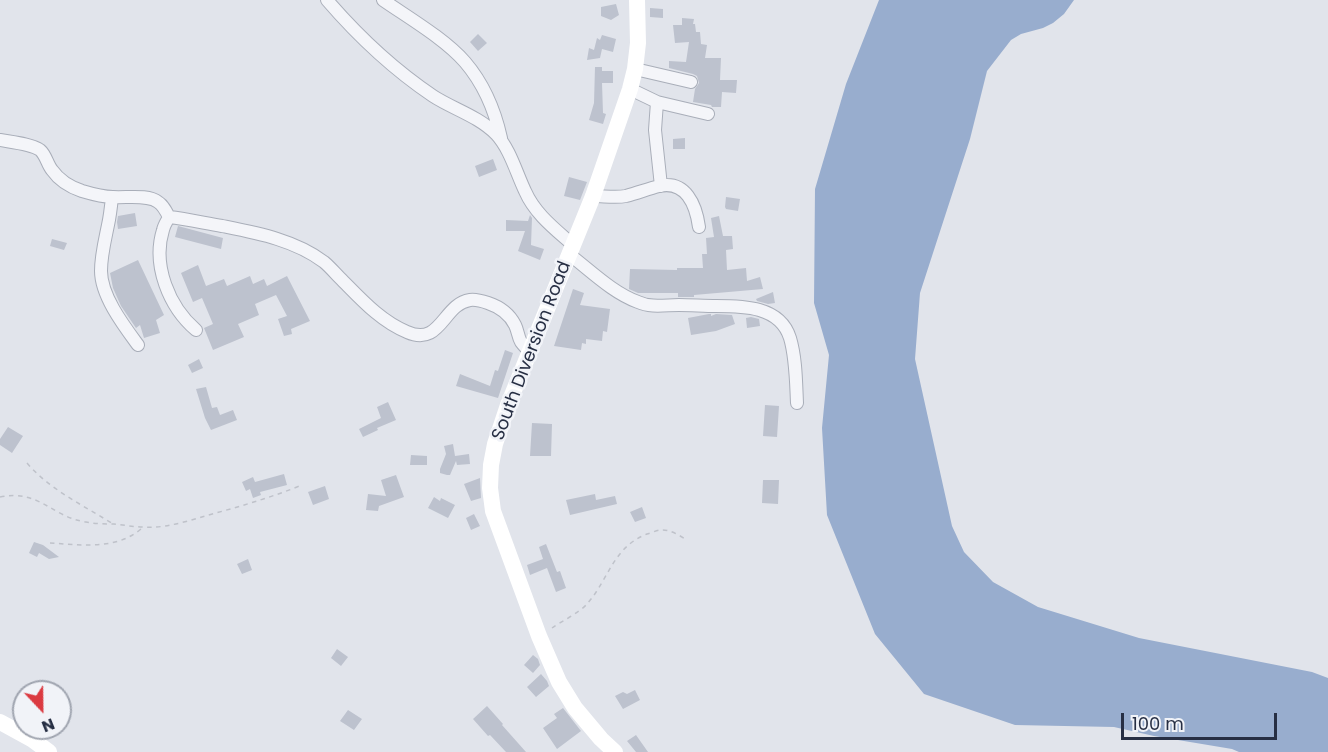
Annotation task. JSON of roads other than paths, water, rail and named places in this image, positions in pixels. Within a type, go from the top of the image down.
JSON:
[{"type":"main road","name":"South Diversion Road","points":[[615,752],[601,739],[576,708],[559,682],[539,636],[493,511],[490,488],[495,444],[508,405],[593,196],[630,89],[638,43],[637,0]]},
{"type":"main road","points":[[0,722],[33,740],[49,752]]},
{"type":"street","points":[[327,0],[390,63],[434,97],[486,126],[501,140]]},
{"type":"street","points":[[383,0],[450,48],[465,62],[487,97],[499,127],[501,140],[532,204],[572,250],[605,282],[638,303],[653,306],[745,306],[760,309],[773,316],[783,325],[790,338],[796,375],[797,403]]},
{"type":"street","points":[[635,69],[691,82]]},
{"type":"street","points":[[630,89],[657,102],[708,114]]},
{"type":"street","points":[[657,102],[655,130],[661,186]]},
{"type":"street","points":[[0,140],[40,150],[52,171],[62,182],[75,189],[112,197],[150,197],[164,207],[169,217]]},
{"type":"street","points":[[593,196],[624,196],[661,186],[674,186],[684,191],[694,205],[699,227]]},
{"type":"street","points":[[112,197],[102,252],[102,277],[104,288],[114,308],[138,345]]},
{"type":"street","points":[[169,217],[160,243],[162,274],[174,302],[186,321],[196,330]]},
{"type":"street","points":[[169,217],[248,231],[291,243],[324,262],[387,322],[414,335],[432,332],[441,325],[453,309],[464,302],[480,300],[491,304],[502,309],[511,318],[522,343],[530,352]]},
{"type":"water","points":[[879,0],[1074,0],[1064,14],[1053,23],[1021,34],[1011,40],[987,71],[970,139],[920,293],[915,359],[952,526],[964,552],[993,582],[1038,607],[1139,638],[1312,672],[1328,678],[1328,752],[1239,752],[1114,727],[1015,725],[924,694],[875,634],[827,515],[822,428],[829,355],[814,303],[815,189],[846,84]]}]
